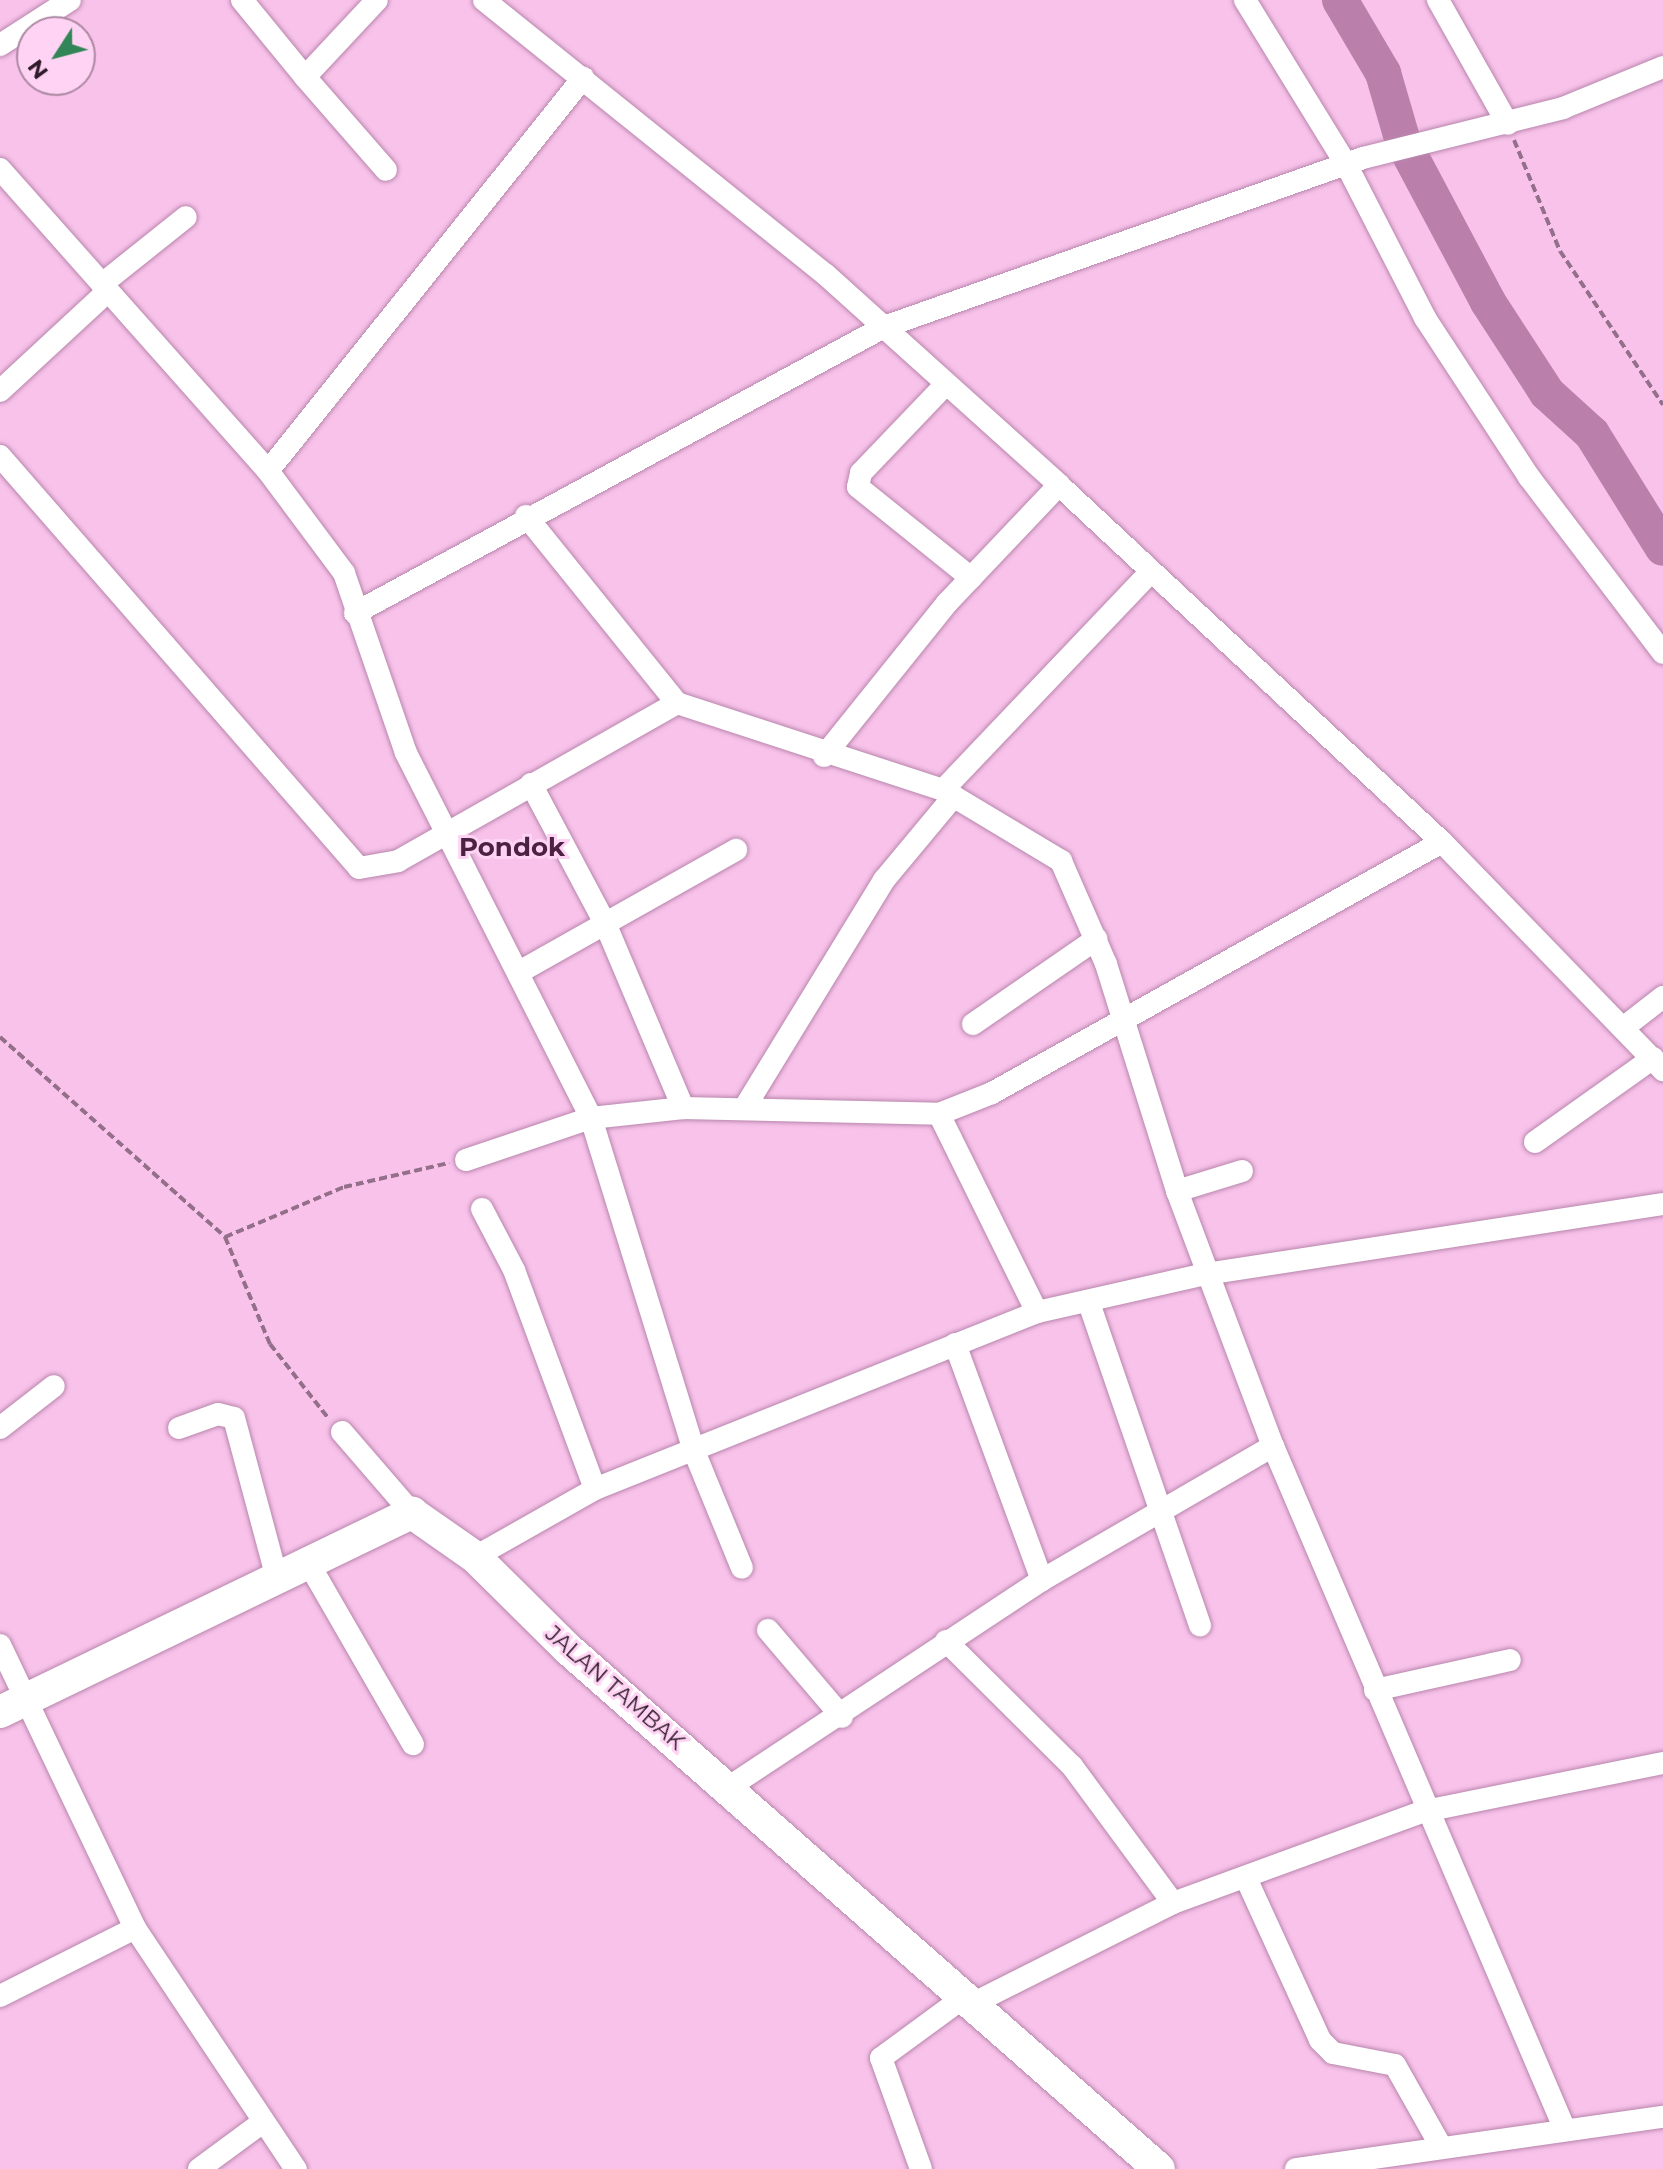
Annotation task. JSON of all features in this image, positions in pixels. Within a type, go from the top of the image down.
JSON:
[{"type":"street","points":[[0,45],[70,0]]},
{"type":"street","points":[[242,0],[386,170]]},
{"type":"street","points":[[305,77],[377,0]]},
{"type":"street","points":[[484,0],[884,327],[1059,485],[1149,574],[1442,842],[1658,1064],[1535,1142]]},
{"type":"street","points":[[1245,0],[1354,161],[1425,318],[1503,438],[1663,653]]},
{"type":"street","points":[[1438,0],[1508,124]]},
{"type":"street","points":[[355,613],[526,516],[884,327],[1354,161],[1446,135],[1508,124],[1663,67]]},
{"type":"street","points":[[268,471],[583,78]]},
{"type":"street","points":[[0,169],[268,471],[344,573],[388,711],[445,833],[521,971],[591,1118],[694,1451],[742,1568]]},
{"type":"street","points":[[0,391],[105,287],[186,217]]},
{"type":"street","points":[[946,384],[861,473],[858,487],[971,578]]},
{"type":"street","points":[[0,456],[351,862],[367,870],[384,867],[677,703]]},
{"type":"street","points":[[830,748],[971,578],[1059,485]]},
{"type":"street","points":[[526,516],[677,703],[950,785],[1061,861],[1096,939],[1125,1020],[1177,1191],[1273,1446],[1425,1811],[1565,2130]]},
{"type":"street","points":[[745,1107],[884,880],[950,785],[1149,574]]},
{"type":"street","points":[[531,784],[605,923],[683,1108]]},
{"type":"street","points":[[466,1160],[591,1118],[683,1108],[745,1107],[939,1114],[1125,1020],[1442,842]]},
{"type":"street","points":[[521,971],[736,850]]},
{"type":"street","points":[[973,1024],[1096,939]]},
{"type":"street","points":[[1623,1028],[1663,997]]},
{"type":"street","points":[[939,1114],[1037,1312]]},
{"type":"street","points":[[1177,1191],[1242,1171]]},
{"type":"street","points":[[475,1557],[595,1489],[1037,1312],[1089,1303],[1206,1274],[1663,1204]]},
{"type":"street","points":[[482,1209],[514,1270],[595,1489]]},
{"type":"street","points":[[1089,1303],[1158,1511],[1200,1625]]},
{"type":"street","points":[[955,1344],[1042,1580]]},
{"type":"street","points":[[0,1428],[54,1386]]},
{"type":"street","points":[[179,1428],[218,1414],[234,1418],[277,1579]]},
{"type":"street","points":[[14,1706],[412,1513],[342,1432]]},
{"type":"street","points":[[729,1787],[842,1717],[946,1641],[1042,1580],[1273,1446]]},
{"type":"street","name":"JALAN TAMBAK","points":[[412,1513],[475,1557],[568,1649],[729,1787],[1159,2169]]},
{"type":"street","points":[[309,1564],[413,1744]]},
{"type":"street","points":[[768,1630],[842,1717]]},
{"type":"street","points":[[946,1641],[1072,1766],[1173,1903]]},
{"type":"street","points":[[0,1645],[14,1706],[135,1928],[296,2169]]},
{"type":"street","points":[[1375,1690],[1510,1660]]},
{"type":"street","points":[[921,2169],[881,2058],[969,2000],[1173,1903],[1425,1811],[1663,1763]]},
{"type":"street","points":[[1246,1878],[1320,2040],[1333,2053],[1395,2065],[1440,2145]]},
{"type":"street","points":[[0,1996],[135,1928]]},
{"type":"street","points":[[1296,2169],[1440,2145],[1663,2117]]},
{"type":"street","points":[[199,2169],[263,2122]]},
{"type":"path","points":[[1508,124],[1560,251],[1663,405]]},
{"type":"path","points":[[0,1037],[225,1237],[270,1344],[342,1432]]},
{"type":"path","points":[[225,1237],[344,1187],[466,1160]]},
{"type":"waterway","points":[[1340,0],[1383,73],[1403,142],[1488,302],[1547,393],[1592,434],[1663,548]]},
{"type":"district","name":"Pondok","points":[[512,848]]}]
